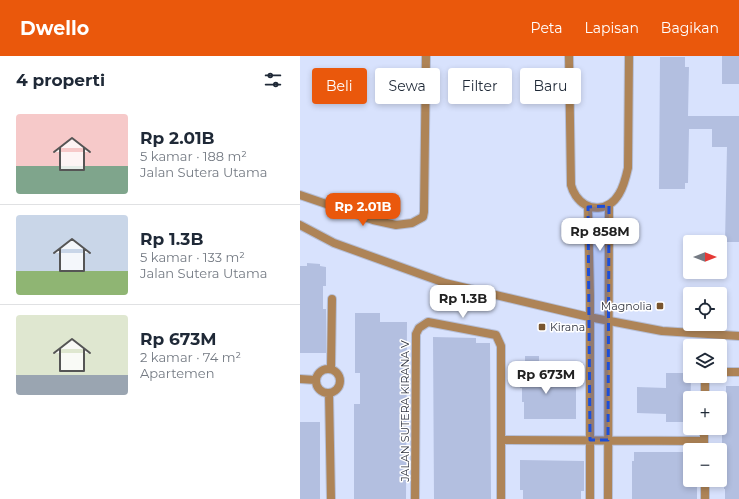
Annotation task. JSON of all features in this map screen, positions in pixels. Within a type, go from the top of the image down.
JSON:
[{"type":"street","points":[[300,195],[373,220],[396,225],[412,223],[423,216],[426,56]]},
{"type":"street","points":[[569,56],[570,185],[576,197],[588,207],[598,208],[609,206],[619,195],[625,182],[628,168],[629,56]]},
{"type":"street","points":[[608,499],[609,206]]},
{"type":"street","points":[[588,207],[590,499]]},
{"type":"street","points":[[300,225],[334,243],[445,283],[662,331],[739,336]]},
{"type":"street","points":[[331,368],[332,299]]},
{"type":"street","name":"JALAN SUTERA KIRANA V","points":[[415,499],[416,334],[421,325],[428,322],[496,335],[501,346],[501,440]]},
{"type":"street","points":[[331,368],[340,376],[341,382],[335,392],[329,394],[322,392],[317,387],[316,380],[318,373],[324,369],[331,368]]},
{"type":"street","points":[[727,372],[739,372]]},
{"type":"street","points":[[300,379],[316,380]]},
{"type":"street","points":[[329,394],[330,499]]},
{"type":"street","points":[[501,499],[501,440],[704,441],[704,435]]},
{"type":"street","points":[[704,487],[705,499]]},
{"type":"highlighted area","points":[[609,206],[608,440],[590,440],[588,207]]},
{"type":"building","points":[[722,56],[739,56],[739,84],[722,84]]},
{"type":"building","points":[[660,57],[685,57],[685,67],[689,67],[688,116],[739,116],[739,242],[727,242],[727,235],[725,235],[727,147],[712,147],[712,129],[689,129],[688,183],[685,183],[685,189],[659,189]]},
{"type":"building","points":[[307,263],[320,264],[320,266],[326,267],[326,286],[323,286],[323,309],[326,309],[326,353],[300,353],[300,266],[307,266]]},
{"type":"building","points":[[355,313],[380,313],[380,322],[407,322],[406,499],[354,499],[354,404],[360,404],[360,373],[355,373]]},
{"type":"building","points":[[433,337],[476,338],[476,343],[490,343],[491,499],[434,499]]},
{"type":"building","points":[[525,356],[539,356],[539,373],[551,373],[551,385],[576,385],[576,419],[524,419],[524,402],[522,402],[522,388],[520,388],[521,374],[525,374]]},
{"type":"building","points":[[666,373],[683,373],[683,383],[691,383],[691,391],[683,391],[683,422],[666,422],[666,414],[637,413],[637,387],[666,388]]},
{"type":"building","points":[[726,386],[739,386],[739,499],[725,499],[724,487],[727,487],[727,443],[722,443],[722,435],[727,435]]},
{"type":"building","points":[[300,422],[320,422],[320,499],[300,499]]},
{"type":"building","points":[[634,452],[683,452],[683,487],[697,487],[697,499],[632,499],[632,461],[634,461]]},
{"type":"building","points":[[520,460],[584,461],[584,491],[581,491],[581,499],[523,499],[523,490],[520,490]]},
{"type":"place","name":"Magnolia","points":[[660,306]]},
{"type":"place","name":"Kirana","points":[[542,327]]}]
